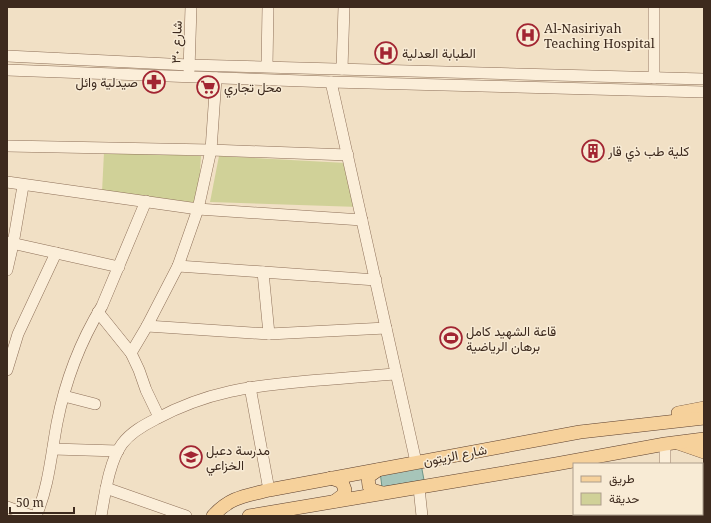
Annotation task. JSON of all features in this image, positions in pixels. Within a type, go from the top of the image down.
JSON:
[{"type":"main road","points":[[580,432],[704,408]]},
{"type":"main road","name":"شارع الزيتون","points":[[213,516],[219,509],[231,500],[269,490],[580,432],[704,418]]},
{"type":"main road","name":"شارع الزيتون","points":[[249,516],[704,439]]},
{"type":"main road","points":[[671,444],[704,452]]},
{"type":"main road","points":[[378,470],[368,477],[368,482],[372,490],[382,494]]},
{"type":"main road","points":[[331,478],[342,482],[345,490],[343,495],[335,501]]},
{"type":"street","name":"شارع ٣٠","points":[[189,77],[191,7]]},
{"type":"street","points":[[267,66],[268,7]]},
{"type":"street","points":[[342,69],[344,7]]},
{"type":"street","points":[[654,7],[654,78]]},
{"type":"street","points":[[7,56],[189,64],[704,79]]},
{"type":"street","points":[[7,70],[331,82],[704,92]]},
{"type":"street","points":[[131,352],[147,326],[178,266],[198,209],[211,150],[216,78]]},
{"type":"street","points":[[331,82],[416,462]]},
{"type":"street","points":[[7,146],[211,150],[348,155]]},
{"type":"street","points":[[7,182],[23,186],[198,209],[362,220]]},
{"type":"street","points":[[7,270],[10,243],[23,186]]},
{"type":"street","points":[[36,516],[42,501],[57,423],[73,363],[119,267],[146,201]]},
{"type":"street","points":[[10,243],[119,267]]},
{"type":"street","points":[[7,370],[18,334],[56,253]]},
{"type":"street","points":[[178,266],[376,280]]},
{"type":"street","points":[[263,272],[269,334]]},
{"type":"street","points":[[98,312],[131,352],[146,390],[159,417]]},
{"type":"street","points":[[147,326],[269,334],[386,328]]},
{"type":"street","points":[[101,516],[106,488],[113,462],[118,451],[130,435],[174,409],[209,396],[250,387],[396,374]]},
{"type":"street","points":[[250,387],[269,490]]},
{"type":"street","points":[[64,396],[95,404]]},
{"type":"street","points":[[665,463],[671,444]]},
{"type":"street","points":[[53,449],[118,451]]},
{"type":"street","points":[[106,488],[186,516]]},
{"type":"street","points":[[419,488],[422,516]]},
{"type":"street","points":[[7,507],[32,516]]},
{"type":"green space","points":[[104,152],[201,156],[198,203],[102,192]]},
{"type":"green space","points":[[219,156],[346,163],[359,207],[210,202]]},
{"type":"shaded area","points":[[421,464],[424,480],[382,487],[380,472]]},
{"type":"place","name":"Al-Nasiriyah Teaching Hospital","points":[[528,35]]},
{"type":"place","name":"الطبابة العدلية","points":[[386,53]]},
{"type":"place","name":"صيدلية وائل","points":[[154,82]]},
{"type":"place","name":"محل تجاري","points":[[208,87]]},
{"type":"place","name":"كلية طب ذي قار","points":[[593,151]]},
{"type":"place","name":"قاعة الشهيد كامل برهان الرياضية","points":[[451,338]]},
{"type":"place","name":"مدرسة دعبل الخزاعي","points":[[191,457]]}]
